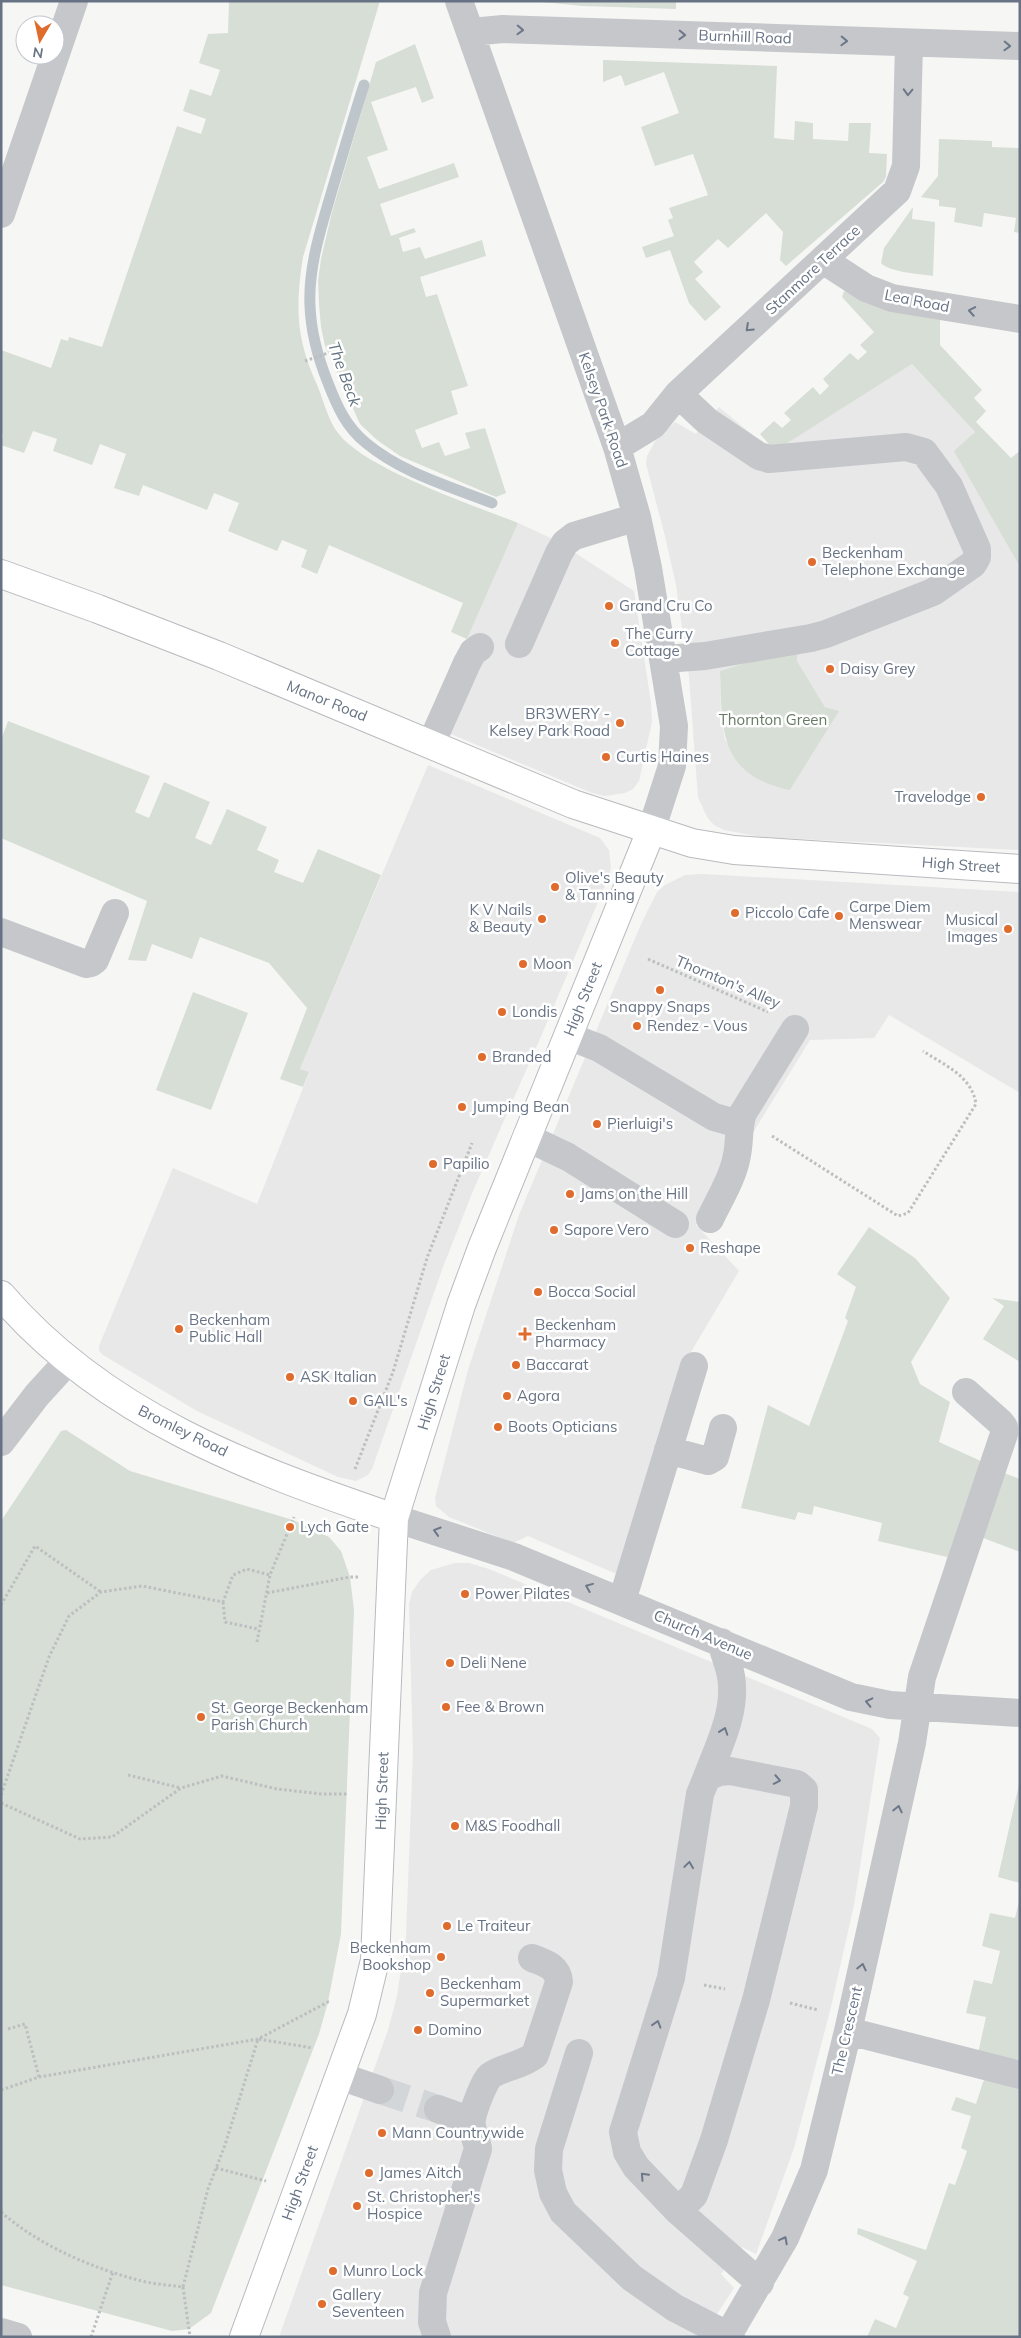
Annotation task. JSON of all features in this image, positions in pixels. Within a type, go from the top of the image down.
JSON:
[{"type":"main road","name":"Manor Road","points":[[1,574],[200,649],[573,804],[651,831]]},
{"type":"main road","name":"High Street","points":[[244,2337],[362,2014],[374,1960],[394,1518],[461,1305],[526,1137],[651,831],[692,843],[734,850],[1020,869]]},
{"type":"main road","name":"Bromley Road","points":[[1,1295],[41,1338],[68,1361],[103,1388],[152,1419],[187,1436],[302,1484],[394,1518]]},
{"type":"street","points":[[1,214],[74,1]]},
{"type":"street","name":"Kelsey Park Road","points":[[459,1],[617,447],[637,517],[664,659],[674,726],[674,747],[667,785],[651,831]]},
{"type":"street","name":"Burnhill Road","points":[[471,32],[504,29],[1020,46]]},
{"type":"street","name":"Stanmore Terrace","points":[[617,447],[653,425],[678,394],[881,208],[897,191],[906,166],[909,43]]},
{"type":"street","name":"Lea Road","points":[[823,260],[866,288],[892,298],[1020,319]]},
{"type":"street","points":[[664,659],[705,656],[826,634],[932,592],[973,564],[977,557],[977,549],[949,486],[924,452],[906,447],[778,460],[768,459],[760,456],[708,421],[678,394]]},
{"type":"street","points":[[519,644],[565,543],[574,536],[637,517]]},
{"type":"street","points":[[431,744],[467,663],[473,652],[480,647]]},
{"type":"street","points":[[1,932],[86,964],[95,960],[114,913]]},
{"type":"street","points":[[710,1218],[731,1176],[737,1156],[739,1124],[743,1113],[795,1029]]},
{"type":"street","points":[[568,1036],[607,1052],[714,1117],[739,1124]]},
{"type":"street","points":[[526,1137],[568,1157],[675,1224]]},
{"type":"street","points":[[1,1442],[37,1395],[68,1361]]},
{"type":"street","points":[[622,1601],[694,1366]]},
{"type":"street","name":"The Crescent","points":[[728,2336],[785,2238],[814,2170],[848,2031],[912,1744],[922,1677],[1004,1434],[1004,1427],[1000,1422],[966,1392]]},
{"type":"street","points":[[668,1450],[708,1461],[715,1457],[723,1428]]},
{"type":"street","name":"Church Avenue","points":[[394,1518],[514,1557],[851,1697],[871,1703],[1020,1713]]},
{"type":"street","points":[[721,1642],[731,1675],[732,1692],[726,1727],[700,1794],[671,1978],[623,2132],[627,2152],[636,2167],[678,2211],[760,2283]]},
{"type":"street","points":[[678,2211],[694,2195],[720,2122],[756,2000],[804,1806],[804,1790],[797,1784],[730,1771],[719,1772],[707,1777]]},
{"type":"street","points":[[437,2337],[432,2322],[433,2293],[477,2154],[478,2140],[471,2121],[485,2082],[490,2076],[529,2061],[535,2055],[539,2048],[559,1982],[558,1974],[553,1967],[532,1958]]},
{"type":"street","points":[[848,2031],[1020,2075]]},
{"type":"street","points":[[579,2054],[549,2149],[548,2170],[553,2193],[563,2212],[632,2278],[675,2308],[728,2336]]},
{"type":"street","points":[[344,2065],[380,2090]]},
{"type":"street","points":[[438,2110],[471,2121]]},
{"type":"street","points":[[1,2332],[18,2337]]},
{"type":"path","points":[[305,361],[328,353]]},
{"type":"path","name":"Thornton's Alley","points":[[648,960],[792,1022],[795,1029]]},
{"type":"path","points":[[739,1124],[763,1130],[898,1216],[903,1216],[908,1213],[976,1104],[975,1098],[964,1079],[923,1051]]},
{"type":"path","points":[[343,1500],[393,1372],[426,1258],[472,1143]]},
{"type":"path","points":[[257,1642],[270,1575],[293,1520],[302,1484]]},
{"type":"path","points":[[1,1605],[35,1546],[101,1592]]},
{"type":"path","points":[[258,1629],[225,1622],[223,1602],[233,1575],[247,1569],[270,1575]]},
{"type":"path","points":[[266,1593],[350,1577],[390,1578]]},
{"type":"path","points":[[1,1795],[49,1657],[69,1616],[101,1592],[142,1586],[223,1602]]},
{"type":"path","points":[[128,1775],[181,1788]]},
{"type":"path","points":[[1,1803],[80,1839],[112,1837],[181,1788],[222,1776],[277,1789],[333,1795]]},
{"type":"path","points":[[1,2090],[39,2076],[258,2039],[328,2002]]},
{"type":"path","points":[[8,2029],[25,2024],[39,2076]]},
{"type":"path","points":[[258,2039],[344,2065]]},
{"type":"path","points":[[190,2337],[183,2287],[196,2226],[258,2039]]},
{"type":"path","points":[[216,2168],[298,2190]]},
{"type":"path","points":[[1,2212],[22,2230],[92,2265],[139,2280],[183,2287]]},
{"type":"path","points":[[91,2337],[113,2272]]},
{"type":"shaded area","points":[[912,364],[975,432],[955,451],[1020,567],[1020,850],[761,837],[724,830],[714,825],[707,817],[698,797],[689,677],[676,585],[646,464],[647,456],[657,438],[675,422],[696,434],[719,407],[773,452]],"holes":[[[797,648],[797,661],[825,707],[838,712],[790,790],[725,740],[721,716],[720,671]]]},
{"type":"shaded area","points":[[518,523],[555,540],[634,591],[651,703],[652,722],[639,781],[633,789],[625,793],[605,796],[592,793],[429,725]]},
{"type":"shaded area","points":[[428,765],[600,838],[609,850],[611,867],[609,876],[542,1034],[473,1191],[443,1267],[372,1469],[368,1475],[356,1481],[338,1477],[197,1411],[103,1355],[99,1351],[99,1346],[173,1168],[257,1204],[309,1073],[300,1069]]},
{"type":"shaded area","points":[[703,874],[1020,892],[1020,1093],[889,1015],[874,1038],[810,1040],[696,1225],[739,1271],[688,1357],[619,1575],[528,1536],[513,1543],[449,1517],[436,1506],[435,1498],[468,1370],[519,1215],[641,924],[657,892],[665,885],[685,875]]},
{"type":"shaded area","points":[[455,1563],[469,1563],[489,1569],[872,1729],[880,1738],[854,1905],[830,2011],[794,2148],[756,2254],[742,2247],[721,2274],[734,2288],[702,2337],[279,2337],[388,2030],[397,1996],[406,1936],[413,1752],[409,1604],[412,1592],[421,1579],[431,1570]]},
{"type":"green space","points":[[229,1],[380,1],[303,257],[298,308],[301,339],[329,417],[338,433],[352,446],[371,460],[395,473],[518,523],[467,639],[451,632],[463,603],[329,545],[317,574],[301,567],[307,550],[282,540],[277,551],[228,531],[239,503],[214,493],[207,510],[143,485],[139,496],[114,488],[126,454],[100,444],[92,465],[53,451],[57,439],[33,431],[24,453],[1,445],[3,434],[1,433],[1,350],[51,368],[61,339],[68,341],[69,337],[102,347],[177,126],[201,134],[206,119],[183,111],[190,89],[211,96],[220,70],[199,63],[208,34],[228,33]]},
{"type":"green space","points":[[531,1],[676,1],[676,9],[583,6]]},
{"type":"green space","points":[[415,44],[434,98],[422,103],[416,87],[371,102],[388,150],[367,157],[379,189],[454,163],[459,177],[380,204],[391,236],[414,228],[416,232],[399,238],[403,252],[420,247],[425,259],[482,240],[486,256],[420,277],[426,297],[437,294],[468,386],[451,391],[458,414],[415,430],[422,448],[439,442],[445,456],[470,448],[465,433],[485,428],[506,493],[496,497],[400,456],[377,440],[360,424],[325,346],[321,327],[318,281],[321,259],[332,212],[376,62]]},
{"type":"green space","points":[[603,60],[777,66],[774,138],[794,140],[795,121],[813,123],[813,139],[848,141],[849,123],[871,123],[869,153],[887,154],[886,177],[883,182],[786,266],[780,260],[783,232],[766,213],[728,248],[718,239],[694,262],[703,272],[695,279],[721,307],[705,321],[689,303],[670,250],[646,258],[642,247],[674,236],[668,220],[673,218],[669,208],[708,195],[693,154],[655,166],[641,127],[679,113],[664,72],[625,86],[621,75],[603,82]]},
{"type":"green space","points":[[939,139],[992,141],[992,147],[1020,148],[1020,233],[1014,232],[1016,218],[984,213],[982,227],[954,222],[956,208],[939,206],[939,200],[921,197],[938,176]]},
{"type":"green space","points":[[913,207],[912,219],[935,222],[933,276],[897,271],[881,263],[884,248]]},
{"type":"green space","points":[[844,291],[882,306],[940,318],[940,345],[982,390],[974,398],[986,411],[976,422],[1011,458],[1020,451],[1020,567],[954,451],[975,432],[912,364],[775,451],[760,434],[774,421],[782,428],[791,420],[784,413],[813,387],[820,395],[829,386],[823,379],[850,353],[858,360],[867,352],[860,345],[874,332],[842,297]]},
{"type":"green space","name":"Thornton Green","points":[[797,647],[797,661],[825,707],[839,711],[790,790],[767,783],[749,774],[737,762],[729,747],[724,731],[720,671]]},
{"type":"green space","points":[[8,721],[150,776],[135,812],[149,818],[164,782],[210,802],[195,838],[211,845],[227,809],[267,827],[257,850],[279,860],[274,872],[303,883],[318,849],[381,875],[300,1069],[309,1072],[303,1087],[280,1079],[307,1008],[269,963],[200,937],[192,959],[152,944],[146,961],[128,960],[147,901],[1,838],[1,740]]},
{"type":"green space","points":[[193,992],[248,1013],[211,1110],[156,1090]]},
{"type":"green space","points":[[869,1227],[915,1258],[950,1298],[911,1362],[920,1384],[950,1402],[939,1442],[983,1462],[936,1604],[947,1557],[878,1541],[882,1523],[814,1506],[812,1515],[798,1512],[795,1520],[741,1508],[768,1405],[809,1426],[848,1321],[845,1318],[856,1287],[837,1274]]},
{"type":"green space","points":[[992,1298],[1020,1302],[1020,1362],[983,1339],[1004,1306]]},
{"type":"green space","points":[[66,1430],[130,1471],[293,1520],[329,1537],[341,1551],[350,1577],[354,1610],[341,1934],[328,2002],[319,2034],[211,2313],[189,2329],[172,2331],[1,2285],[1,1521],[61,1431]]},
{"type":"green space","points":[[1001,1472],[1020,1479],[1020,1552],[978,1536]]},
{"type":"green space","points":[[1020,1780],[1020,1883],[998,1877]]},
{"type":"green space","points":[[1020,1897],[1020,2069],[977,2058],[986,2017],[966,2013],[974,1980],[992,1984],[1000,1951],[982,1946],[990,1913],[1015,1918]]},
{"type":"green space","points":[[988,2075],[1020,2082],[1020,2337],[867,2337],[875,2319],[896,2328],[909,2297],[903,2294],[917,2261],[857,2234],[858,2228],[926,2250],[949,2183],[955,2185],[967,2151],[961,2148],[971,2116],[951,2110],[956,2097],[976,2104],[983,2082]]},
{"type":"waterway","name":"The Beck","points":[[364,85],[324,216],[313,261],[310,306],[313,336],[318,355],[331,392],[343,416],[366,443],[410,471],[492,503]]},
{"type":"tunnel","points":[[380,2090],[438,2109]]},
{"type":"place","name":"Beckenham Telephone Exchange","points":[[812,562]]},
{"type":"place","name":"Grand Cru Co","points":[[609,606]]},
{"type":"place","name":"The Curry Cottage","points":[[615,643]]},
{"type":"place","name":"Daisy Grey","points":[[830,669]]},
{"type":"place","name":"BR3WERY - Kelsey Park Road","points":[[620,723]]},
{"type":"place","name":"Curtis Haines","points":[[606,757]]},
{"type":"place","name":"Travelodge","points":[[981,797]]},
{"type":"place","name":"Olive's Beauty & Tanning","points":[[555,887]]},
{"type":"place","name":"Piccolo Cafe","points":[[735,913]]},
{"type":"place","name":"Carpe Diem Menswear","points":[[839,916]]},
{"type":"place","name":"K V Nails & Beauty","points":[[542,919]]},
{"type":"place","name":"Musical Images","points":[[1008,929]]},
{"type":"place","name":"Moon","points":[[523,964]]},
{"type":"place","name":"Snappy Snaps","points":[[660,990]]},
{"type":"place","name":"Londis","points":[[502,1012]]},
{"type":"place","name":"Rendez - Vous","points":[[637,1026]]},
{"type":"place","name":"Branded","points":[[482,1057]]},
{"type":"place","name":"Jumping Bean","points":[[462,1107]]},
{"type":"place","name":"Pierluigi's","points":[[597,1124]]},
{"type":"place","name":"Papilio","points":[[433,1164]]},
{"type":"place","name":"Jams on the Hill","points":[[570,1194]]},
{"type":"place","name":"Sapore Vero","points":[[554,1230]]},
{"type":"place","name":"Reshape","points":[[690,1248]]},
{"type":"place","name":"Bocca Social","points":[[538,1292]]},
{"type":"place","name":"Beckenham Public Hall","points":[[179,1329]]},
{"type":"place","name":"Beckenham Pharmacy","points":[[525,1334]]},
{"type":"place","name":"Baccarat","points":[[516,1365]]},
{"type":"place","name":"ASK Italian","points":[[290,1377]]},
{"type":"place","name":"Agora","points":[[507,1396]]},
{"type":"place","name":"GAIL's","points":[[353,1401]]},
{"type":"place","name":"Boots Opticians","points":[[498,1427]]},
{"type":"place","name":"Lych Gate","points":[[290,1527]]},
{"type":"place","name":"Power Pilates","points":[[465,1594]]},
{"type":"place","name":"Deli Nene","points":[[450,1663]]},
{"type":"place","name":"Fee & Brown","points":[[446,1707]]},
{"type":"place","name":"St. George Beckenham Parish Church","points":[[201,1717]]},
{"type":"place","name":"M&S Foodhall","points":[[455,1826]]},
{"type":"place","name":"Le Traiteur","points":[[447,1926]]},
{"type":"place","name":"Beckenham Bookshop","points":[[441,1957]]},
{"type":"place","name":"Beckenham Supermarket","points":[[430,1993]]},
{"type":"place","name":"Domino","points":[[418,2030]]},
{"type":"place","name":"Mann Countrywide","points":[[382,2133]]},
{"type":"place","name":"James Aitch","points":[[369,2173]]},
{"type":"place","name":"St. Christopher's Hospice","points":[[357,2206]]},
{"type":"place","name":"Munro Lock","points":[[333,2271]]},
{"type":"place","name":"Gallery Seventeen","points":[[322,2304]]}]
